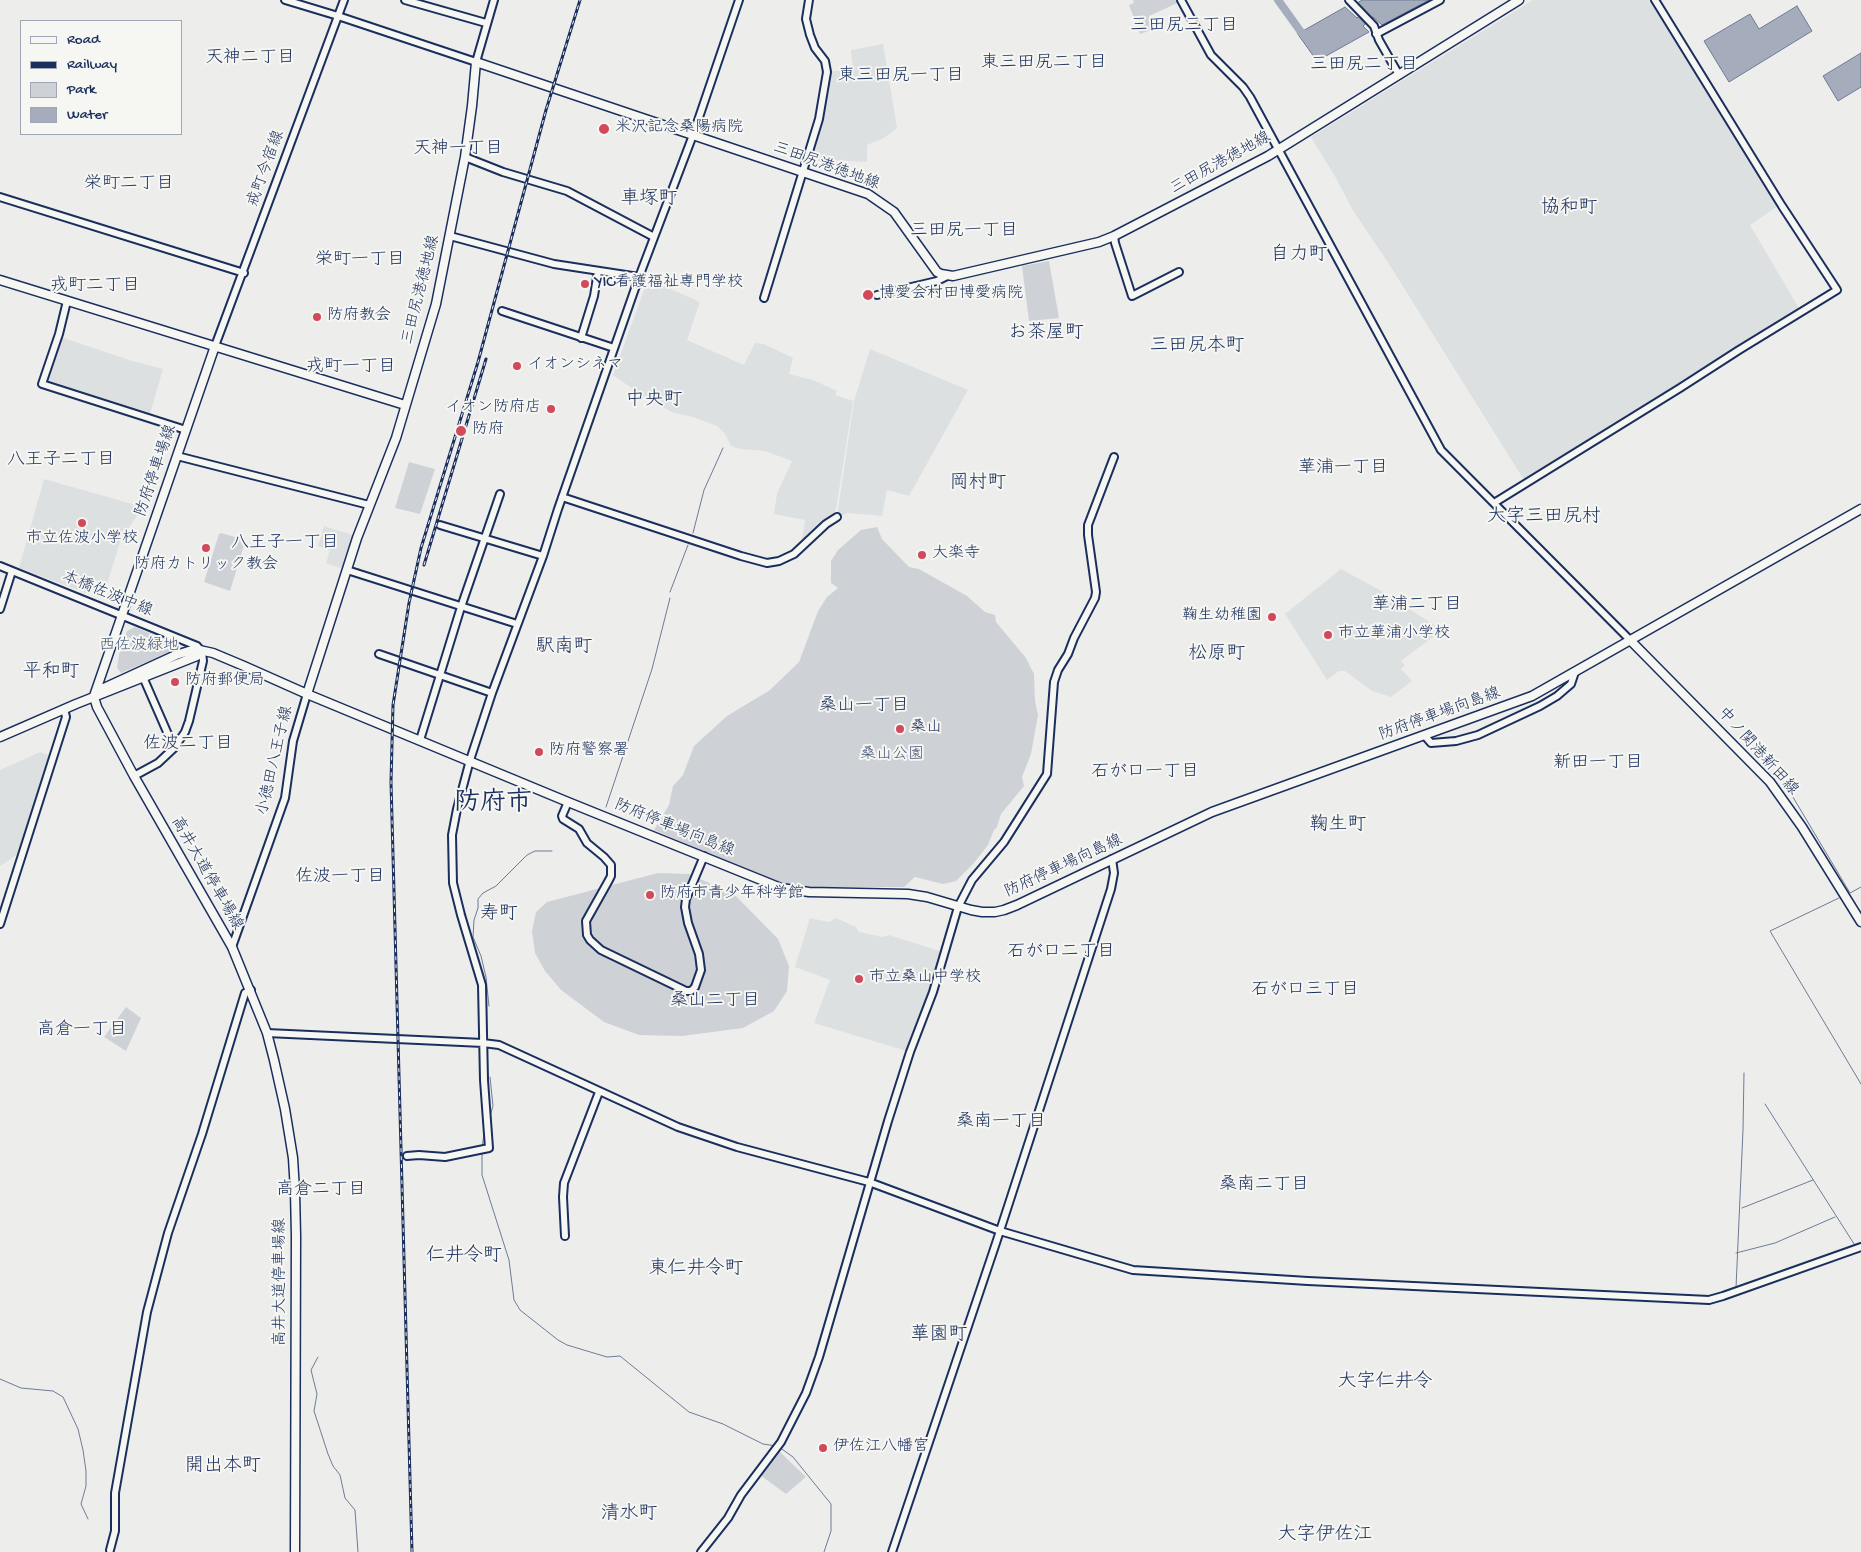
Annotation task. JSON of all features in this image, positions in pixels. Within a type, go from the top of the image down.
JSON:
[{"type":"main road","name":"三田尻港徳地線","points":[[405,405],[436,304],[465,157],[476,62],[852,188],[879,200],[894,212],[938,272],[948,276],[1099,242],[1114,236],[1237,174],[1520,0]]},
{"type":"main road","points":[[0,280],[405,405],[396,438],[369,506],[307,694]]},
{"type":"main road","name":"防府停車場線","points":[[94,697],[215,346]]},
{"type":"main road","name":"防府停車場向島線","points":[[202,652],[228,659],[307,694],[781,888],[796,891],[908,894],[927,897],[982,912],[1004,910],[1212,812],[1532,696],[1861,509]]},
{"type":"main road","name":"中ノ関港新田線","points":[[1631,641],[1770,782],[1797,818],[1861,922]]},
{"type":"main road","points":[[0,737],[64,709],[197,656],[202,652],[195,649],[176,655],[104,688],[94,697]]},
{"type":"main road","name":"高井大道停車場線","points":[[94,697],[101,715],[134,776],[232,947],[267,1033],[285,1109],[295,1191],[296,1552]]},
{"type":"street","points":[[285,0],[476,62],[494,0]]},
{"type":"street","name":"戒町今宿線","points":[[215,346],[244,273],[344,0]]},
{"type":"street","points":[[405,0],[486,23]]},
{"type":"street","points":[[407,1156],[445,1157],[489,1148],[482,985],[457,900],[452,864],[453,829],[470,760],[492,693],[544,556],[562,497],[614,348],[739,0]]},
{"type":"street","points":[[764,298],[819,119],[827,72],[825,61],[815,48],[806,19],[809,0]]},
{"type":"street","points":[[1182,0],[1205,47],[1246,91],[1441,450],[1631,641]]},
{"type":"street","points":[[1349,0],[1371,22],[1399,75]]},
{"type":"street","points":[[1376,34],[1440,0]]},
{"type":"street","points":[[1494,504],[1837,290],[1782,206],[1656,0]]},
{"type":"street","points":[[465,157],[503,172],[567,191],[654,237]]},
{"type":"street","points":[[0,197],[244,273]]},
{"type":"street","points":[[450,236],[554,264],[639,277]]},
{"type":"street","points":[[1114,236],[1132,296],[1179,272]]},
{"type":"street","points":[[581,338],[594,296],[598,271]]},
{"type":"street","points":[[877,295],[937,281],[948,276]]},
{"type":"street","points":[[67,301],[59,334],[42,384],[186,430]]},
{"type":"street","points":[[502,311],[614,348]]},
{"type":"street","points":[[177,456],[369,506]]},
{"type":"street","points":[[701,1552],[728,1518],[781,1442],[806,1393],[819,1357],[869,1182],[910,1052],[933,992],[958,907],[972,880],[1004,842],[1047,774],[1054,682],[1058,670],[1068,654],[1074,638],[1095,598],[1096,592],[1088,525],[1114,458]]},
{"type":"street","points":[[420,740],[460,607],[500,494]]},
{"type":"street","points":[[562,497],[767,563],[779,561],[794,554],[826,524],[837,517]]},
{"type":"street","points":[[440,525],[544,556]]},
{"type":"street","name":"本橋佐波中線","points":[[0,566],[197,646],[202,652]]},
{"type":"street","points":[[347,570],[517,624]]},
{"type":"street","points":[[0,609],[12,571]]},
{"type":"street","points":[[134,776],[158,763],[174,748],[185,732],[203,661],[202,652]]},
{"type":"street","points":[[379,654],[492,693]]},
{"type":"street","points":[[1425,736],[1431,743],[1456,741],[1478,735],[1557,696],[1571,684],[1575,672]]},
{"type":"street","points":[[143,677],[174,748]]},
{"type":"street","name":"小徳田八王子線","points":[[232,947],[285,798],[293,741],[307,694]]},
{"type":"street","points":[[0,924],[66,716],[64,709]]},
{"type":"street","points":[[568,802],[562,816],[563,819],[579,829],[588,843],[611,866],[611,876],[586,921],[590,940],[601,950],[686,992],[691,991],[695,987],[701,970],[684,907],[704,856]]},
{"type":"street","points":[[892,1552],[1000,1231],[1111,889],[1114,874],[1112,860]]},
{"type":"street","points":[[110,1550],[115,1531],[115,1493],[147,1312],[168,1233],[202,1134],[245,993],[250,990]]},
{"type":"street","points":[[267,1033],[484,1043],[505,1048],[678,1127],[736,1147],[869,1182],[1000,1231],[1141,1271],[1709,1300],[1861,1247]]},
{"type":"street","points":[[566,1236],[563,1197],[564,1183],[599,1092]]},
{"type":"shaded area","points":[[1533,0],[1652,0],[1778,206],[1750,225],[1800,310],[1524,480],[1389,264],[1352,209],[1311,137]]},
{"type":"shaded area","points":[[883,44],[897,128],[884,138],[867,145],[867,162],[831,160],[806,163],[827,72],[853,69],[851,50]]},
{"type":"shaded area","points":[[648,279],[700,302],[687,340],[744,365],[755,343],[764,344],[793,358],[789,374],[813,380],[837,391],[835,395],[853,401],[836,509],[832,516],[802,540],[805,520],[774,514],[777,493],[792,461],[765,451],[740,449],[731,446],[725,434],[717,426],[693,417],[674,413],[650,401],[613,375]]},
{"type":"shaded area","points":[[61,337],[129,360],[163,369],[150,414],[47,381]]},
{"type":"shaded area","points":[[870,349],[968,390],[909,496],[887,490],[882,516],[848,513],[837,517],[854,401]]},
{"type":"shaded area","name":"市立佐波小学校","points":[[44,479],[143,507],[121,539],[107,584],[91,578],[86,593],[19,568]]},
{"type":"shaded area","points":[[324,526],[353,535],[343,566],[340,568],[326,563],[330,550],[318,546]]},
{"type":"shaded area","points":[[1341,569],[1378,589],[1442,630],[1401,661],[1405,665],[1401,669],[1412,681],[1391,697],[1372,691],[1345,671],[1339,671],[1327,680],[1285,614]]},
{"type":"shaded area","points":[[40,752],[50,756],[18,854],[0,866],[0,770]]},
{"type":"shaded area","points":[[810,918],[829,922],[836,918],[856,927],[859,932],[883,937],[889,935],[943,952],[910,1052],[814,1023],[830,980],[795,967]]},
{"type":"green space","points":[[1133,0],[1182,1],[1149,16],[1154,29],[1140,34],[1129,5],[1134,3]]},
{"type":"green space","points":[[1049,261],[1059,318],[1029,321],[1022,266]]},
{"type":"green space","points":[[409,462],[435,469],[420,514],[395,508]]},
{"type":"green space","name":"桑山公園","points":[[877,527],[882,539],[909,567],[919,569],[967,596],[985,612],[995,615],[996,622],[1026,658],[1034,674],[1035,701],[1038,715],[1031,754],[1022,777],[1024,786],[1001,814],[988,845],[956,881],[943,884],[915,877],[904,887],[799,887],[783,885],[654,830],[669,805],[673,786],[683,775],[694,746],[727,716],[770,690],[799,662],[818,611],[827,597],[838,588],[831,583],[831,561],[838,550],[861,530]]},
{"type":"green space","points":[[219,534],[245,540],[230,591],[204,582]]},
{"type":"green space","name":"西佐波緑地","points":[[135,627],[173,643],[175,650],[121,673],[117,668],[120,649],[127,631]]},
{"type":"green space","points":[[658,873],[689,874],[734,894],[778,939],[789,966],[787,991],[774,1011],[743,1028],[682,1036],[639,1035],[604,1022],[561,990],[545,971],[535,953],[532,931],[536,912],[547,902]]},
{"type":"green space","points":[[126,1007],[141,1018],[126,1051],[104,1037]]},
{"type":"green space","points":[[779,1451],[806,1477],[786,1494],[760,1475]]},
{"type":"water","points":[[1362,0],[1429,0],[1382,25],[1373,17],[1363,26],[1369,32],[1317,61],[1297,33],[1345,7],[1357,18],[1365,10],[1357,3]]},
{"type":"water","points":[[1797,6],[1812,31],[1729,82],[1704,41],[1750,14],[1759,29]]},
{"type":"water","points":[[1861,53],[1861,87],[1838,101],[1823,76]]},
{"type":"waterway","points":[[1278,0],[1301,32],[1308,37]]},
{"type":"waterway","points":[[693,533],[704,490],[723,448]]},
{"type":"waterway","points":[[670,592],[688,545]]},
{"type":"waterway","points":[[606,807],[652,669],[670,598]]},
{"type":"waterway","points":[[1784,782],[1850,893],[1861,887]]},
{"type":"waterway","points":[[489,1006],[486,977],[481,956],[473,937],[478,899],[483,893],[496,886],[527,855],[535,851],[552,851]]},
{"type":"waterway","points":[[1839,898],[1770,931],[1861,1084]]},
{"type":"waterway","points":[[1736,1288],[1744,1073]]},
{"type":"waterway","points":[[490,1077],[493,1106],[491,1113]]},
{"type":"waterway","points":[[1765,1104],[1856,1247]]},
{"type":"waterway","points":[[482,1148],[484,1134]]},
{"type":"waterway","points":[[482,1152],[482,1175],[509,1260],[514,1300],[520,1310],[567,1345],[607,1357],[620,1356],[689,1412],[723,1424],[763,1444],[776,1446]]},
{"type":"waterway","points":[[1742,1208],[1813,1180]]},
{"type":"waterway","points":[[1736,1253],[1775,1243],[1835,1217]]},
{"type":"waterway","points":[[318,1357],[311,1370],[317,1394],[314,1411],[328,1454],[333,1466],[340,1475],[345,1498],[355,1510],[358,1552]]},
{"type":"waterway","points":[[0,1379],[21,1388],[53,1391],[63,1397],[78,1429],[83,1450],[86,1486],[81,1504],[88,1519]]},
{"type":"waterway","points":[[779,1447],[793,1457],[831,1504],[831,1531],[824,1552]]},
{"type":"railway","points":[[412,1552],[391,782],[393,705],[409,603],[421,548],[478,362],[546,110],[580,0]]},
{"type":"railway","points":[[424,565],[486,359]]},
{"type":"place","name":"米沢記念桑陽病院","points":[[604,129]]},
{"type":"place","name":"YIC看護福祉専門学校","points":[[585,284]]},
{"type":"place","name":"博愛会村田博愛病院","points":[[868,295]]},
{"type":"place","name":"防府教会","points":[[317,317]]},
{"type":"place","name":"イオンシネマ","points":[[517,366]]},
{"type":"place","name":"イオン防府店","points":[[551,409]]},
{"type":"place","name":"防府","points":[[461,431]]},
{"type":"place","name":"市立佐波小学校","points":[[82,523]]},
{"type":"place","name":"防府カトリック教会","points":[[206,548]]},
{"type":"place","name":"大楽寺","points":[[922,555]]},
{"type":"place","name":"鞠生幼稚園","points":[[1272,617]]},
{"type":"place","name":"市立華浦小学校","points":[[1328,635]]},
{"type":"place","name":"防府郵便局","points":[[175,682]]},
{"type":"place","name":"桑山","points":[[900,729]]},
{"type":"place","name":"防府警察署","points":[[539,752]]},
{"type":"place","name":"防府市青少年科学館","points":[[650,895]]},
{"type":"place","name":"市立桑山中学校","points":[[859,979]]},
{"type":"place","name":"伊佐江八幡宮","points":[[823,1448]]},
{"type":"district","name":"三田尻三丁目","points":[[1184,27]]},
{"type":"district","name":"天神二丁目","points":[[250,59]]},
{"type":"district","name":"東三田尻二丁目","points":[[1044,64]]},
{"type":"district","name":"三田尻二丁目","points":[[1364,66]]},
{"type":"district","name":"東三田尻一丁目","points":[[901,77]]},
{"type":"district","name":"天神一丁目","points":[[458,150]]},
{"type":"district","name":"栄町二丁目","points":[[129,185]]},
{"type":"district","name":"車塚町","points":[[649,200]]},
{"type":"district","name":"協和町","points":[[1569,209]]},
{"type":"district","name":"三田尻一丁目","points":[[964,232]]},
{"type":"district","name":"自力町","points":[[1299,256]]},
{"type":"district","name":"栄町一丁目","points":[[360,261]]},
{"type":"district","name":"戎町二丁目","points":[[95,287]]},
{"type":"district","name":"お茶屋町","points":[[1046,334]]},
{"type":"district","name":"三田尻本町","points":[[1197,347]]},
{"type":"district","name":"戎町一丁目","points":[[351,368]]},
{"type":"district","name":"中央町","points":[[654,401]]},
{"type":"district","name":"八王子二丁目","points":[[61,461]]},
{"type":"district","name":"華浦一丁目","points":[[1343,469]]},
{"type":"district","name":"岡村町","points":[[978,484]]},
{"type":"district","name":"大字三田尻村","points":[[1544,518]]},
{"type":"district","name":"八王子一丁目","points":[[285,544]]},
{"type":"district","name":"華浦二丁目","points":[[1417,606]]},
{"type":"district","name":"駅南町","points":[[564,648]]},
{"type":"district","name":"松原町","points":[[1217,655]]},
{"type":"district","name":"平和町","points":[[51,673]]},
{"type":"district","name":"桑山一丁目","points":[[864,707]]},
{"type":"district","name":"佐波二丁目","points":[[188,745]]},
{"type":"district","name":"新田一丁目","points":[[1598,764]]},
{"type":"district","name":"石が口一丁目","points":[[1145,773]]},
{"type":"district","name":"防府市","points":[[493,805]]},
{"type":"district","name":"鞠生町","points":[[1338,826]]},
{"type":"district","name":"佐波一丁目","points":[[340,878]]},
{"type":"district","name":"寿町","points":[[499,915]]},
{"type":"district","name":"石が口二丁目","points":[[1061,953]]},
{"type":"district","name":"石が口三丁目","points":[[1305,991]]},
{"type":"district","name":"桑山二丁目","points":[[715,1002]]},
{"type":"district","name":"高倉一丁目","points":[[82,1031]]},
{"type":"district","name":"桑南一丁目","points":[[1001,1123]]},
{"type":"district","name":"桑南二丁目","points":[[1264,1186]]},
{"type":"district","name":"高倉二丁目","points":[[321,1191]]},
{"type":"district","name":"仁井令町","points":[[464,1257]]},
{"type":"district","name":"東仁井令町","points":[[696,1270]]},
{"type":"district","name":"華園町","points":[[939,1336]]},
{"type":"district","name":"大字仁井令","points":[[1385,1383]]},
{"type":"district","name":"開出本町","points":[[223,1467]]},
{"type":"district","name":"清水町","points":[[629,1515]]},
{"type":"district","name":"大字伊佐江","points":[[1325,1536]]}]
